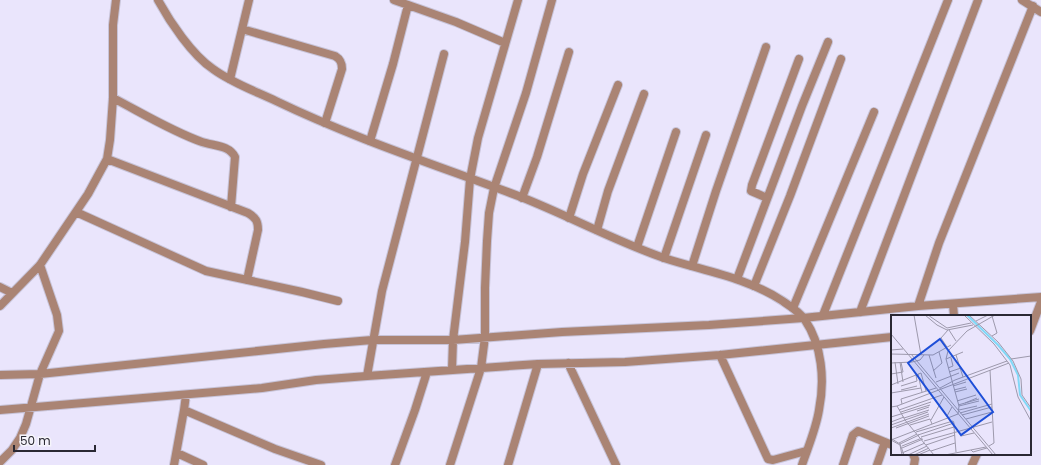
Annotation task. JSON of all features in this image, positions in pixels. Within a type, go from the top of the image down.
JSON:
[{"type":"street","points":[[0,306],[40,265],[76,212],[97,178],[106,159],[110,140],[113,98],[113,25],[116,0]]},
{"type":"street","points":[[158,0],[184,40],[201,60],[230,80],[325,123],[522,198],[664,258],[737,279],[773,295],[793,308],[803,318],[811,330],[817,344],[822,375],[822,394],[819,411],[802,465]]},
{"type":"street","points":[[230,80],[249,0]]},
{"type":"street","points":[[394,0],[505,43]]},
{"type":"street","points":[[452,370],[453,340],[465,242],[470,179],[478,138],[518,0]]},
{"type":"street","points":[[450,465],[480,368],[485,337],[485,264],[489,213],[494,188],[526,93],[552,0]]},
{"type":"street","points":[[823,315],[948,0]]},
{"type":"street","points":[[860,312],[978,0]]},
{"type":"street","points":[[1022,0],[1041,12]]},
{"type":"street","points":[[370,141],[393,64],[408,5]]},
{"type":"street","points":[[918,306],[939,243],[1033,6]]},
{"type":"street","points":[[242,29],[340,59],[342,69],[325,123]]},
{"type":"street","points":[[737,279],[802,106],[828,42]]},
{"type":"street","points":[[692,266],[716,191],[766,47]]},
{"type":"street","points":[[522,198],[537,157],[569,52]]},
{"type":"street","points":[[367,376],[372,340],[382,291],[444,54]]},
{"type":"street","points":[[767,198],[754,193],[752,191],[752,186],[799,59]]},
{"type":"street","points":[[754,286],[790,196],[841,59]]},
{"type":"street","points":[[569,218],[583,174],[618,85]]},
{"type":"street","points":[[596,230],[608,191],[644,94]]},
{"type":"street","points":[[113,98],[185,135],[228,149],[232,152],[235,156],[231,207]]},
{"type":"street","points":[[793,308],[874,112]]},
{"type":"street","points":[[637,247],[676,132]]},
{"type":"street","points":[[664,258],[706,135]]},
{"type":"street","points":[[106,159],[255,217],[258,222],[258,230],[247,280]]},
{"type":"street","points":[[76,212],[206,271],[338,301]]},
{"type":"street","points":[[0,462],[12,450],[20,438],[31,407],[40,374],[59,331],[57,315],[40,265]]},
{"type":"street","points":[[0,287],[12,293]]},
{"type":"street","points":[[0,375],[40,374],[372,340],[453,340],[562,332],[654,329],[803,318],[918,306],[1041,297]]},
{"type":"street","points":[[1035,323],[1041,302]]},
{"type":"street","points":[[954,304],[954,315]]},
{"type":"street","points":[[0,410],[262,388],[316,380],[538,364],[625,362],[720,355],[891,337]]},
{"type":"street","points":[[720,355],[768,459],[773,460],[806,451]]},
{"type":"street","points":[[568,363],[616,465]]},
{"type":"street","points":[[508,465],[538,364]]},
{"type":"street","points":[[395,465],[427,372]]},
{"type":"street","points":[[174,465],[186,395]]},
{"type":"street","points":[[184,410],[275,448],[321,465]]},
{"type":"street","points":[[843,465],[856,432],[858,431],[889,444],[877,465]]},
{"type":"street","points":[[176,454],[203,465]]},
{"type":"street","points":[[913,455],[915,460],[914,465]]},
{"type":"street","points":[[972,465],[977,455]]}]
